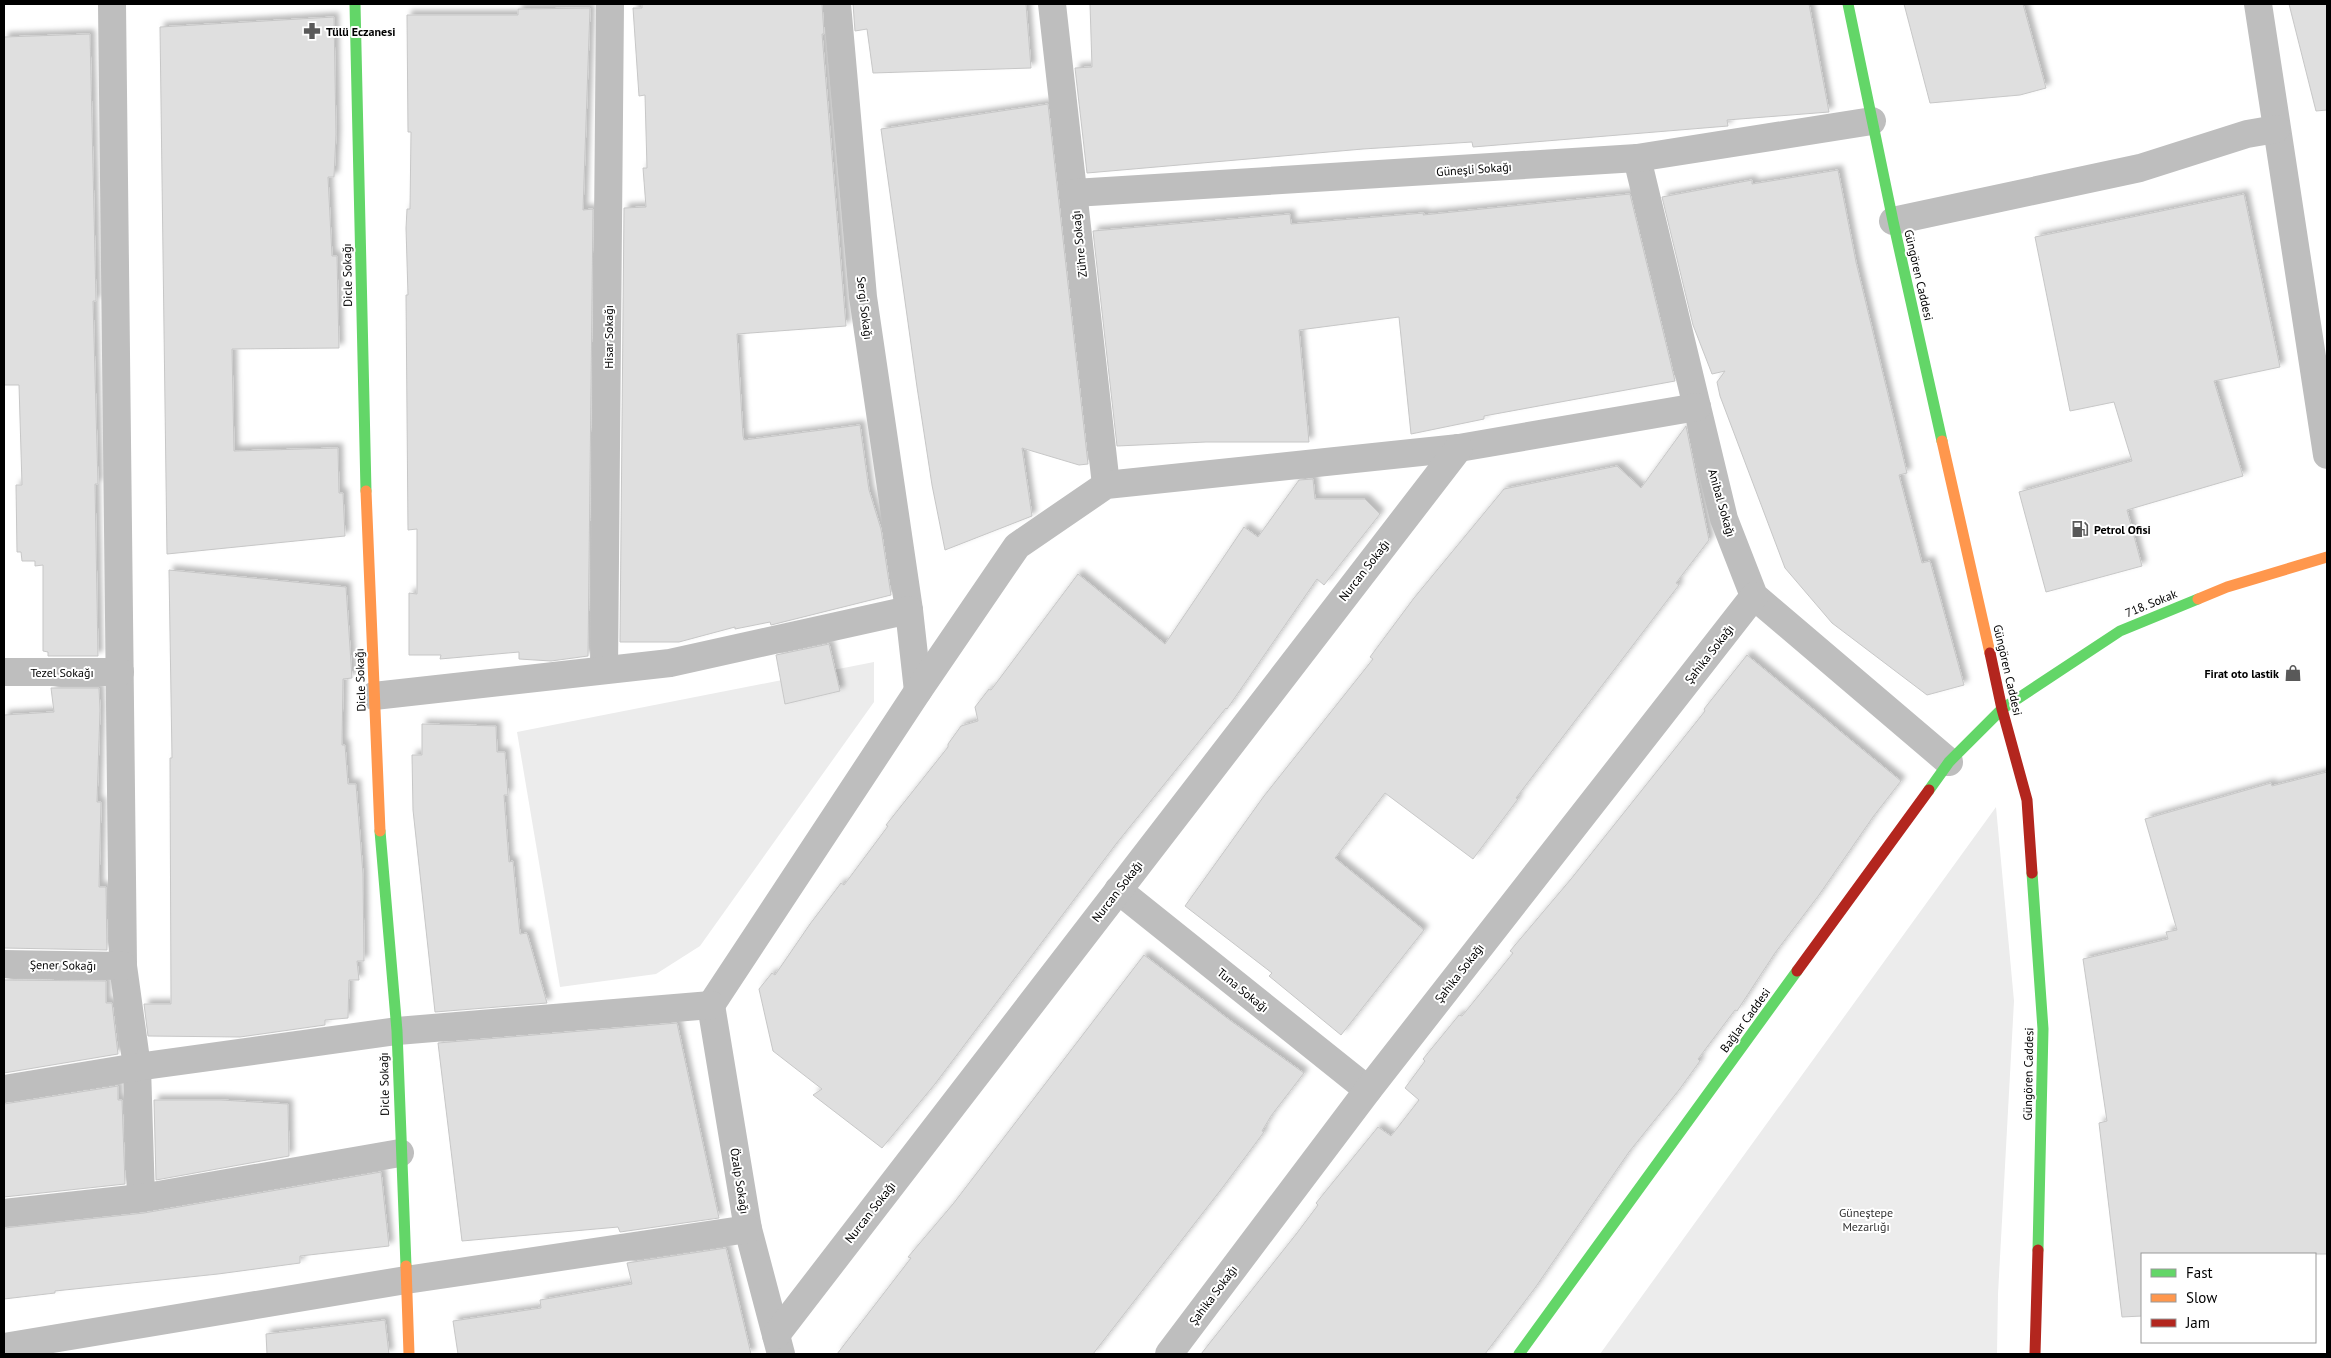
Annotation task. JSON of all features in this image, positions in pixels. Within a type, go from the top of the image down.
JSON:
[{"type":"street","points":[[112,4],[123,966],[137,1067],[141,1198]]},
{"type":"street","name":"Dicle Sokağı","points":[[355,4],[364,450],[379,821],[397,1030],[400,1153],[409,1354]]},
{"type":"street","name":"Hisar Sokağı","points":[[604,670],[610,4]]},
{"type":"street","name":"Sergi Sokağı","points":[[836,4],[863,296],[909,610],[918,692]]},
{"type":"street","name":"Zühre Sokağı","points":[[1052,4],[1106,485]]},
{"type":"street","name":"Güngören Caddesi","points":[[1848,4],[1893,221],[2002,709],[2027,800],[2043,1029],[2035,1354]]},
{"type":"street","points":[[2258,4],[2327,455]]},
{"type":"street","name":"Güneşli Sokağı","points":[[1074,193],[1637,158],[1872,121]]},
{"type":"street","points":[[1893,221],[2140,168],[2247,134],[2276,129]]},
{"type":"street","name":"Anibal Sokağı","points":[[1637,158],[1724,519],[1754,596],[1949,762]]},
{"type":"street","points":[[4,1090],[137,1067],[397,1030],[711,1005],[1017,546],[1106,485],[1459,448],[1697,407]]},
{"type":"street","name":"Nurcan Sokağı","points":[[778,1344],[1118,890],[1459,448]]},
{"type":"street","name":"718. Sokak","points":[[2002,709],[2120,631],[2227,587],[2327,557]]},
{"type":"street","name":"Şahika Sokağı","points":[[1169,1354],[1368,1090],[1754,596]]},
{"type":"street","points":[[374,696],[670,663],[909,610]]},
{"type":"street","name":"Tezel Sokağı","points":[[4,672],[120,672]]},
{"type":"street","name":"Bağlar Caddesi","points":[[1519,1354],[1949,762],[2002,709]]},
{"type":"street","name":"Tuna Sokağı","points":[[1118,890],[1368,1090]]},
{"type":"street","name":"Şener Sokağı","points":[[4,964],[123,966]]},
{"type":"street","name":"Özalp Sokağı","points":[[711,1005],[748,1229],[778,1344]]},
{"type":"street","points":[[4,1213],[141,1198],[400,1153]]},
{"type":"street","points":[[4,1347],[406,1280],[748,1229]]},
{"type":"green space","points":[[874,662],[874,702],[700,946],[656,974],[560,987],[517,732]]},
{"type":"green space","name":"Güneştepe Mezarlığı","points":[[1996,807],[2014,1001],[1998,1294],[1997,1354],[1600,1354]]},
{"type":"building","points":[[642,4],[822,4],[824,34],[822,34],[846,326],[737,334],[743,436],[744,440],[860,425],[869,490],[881,529],[891,595],[771,625],[770,622],[735,629],[735,627],[679,642],[620,642],[624,208],[646,207],[643,168],[647,168],[645,95],[639,96],[633,8],[642,8]]},
{"type":"building","points":[[853,4],[1026,4],[1031,68],[873,73],[867,29],[855,31]]},
{"type":"building","points":[[1090,4],[1809,4],[1829,112],[1727,120],[1728,126],[1473,147],[1472,142],[1363,149],[1087,173],[1075,68],[1092,67]]},
{"type":"building","points":[[1904,4],[2023,4],[2046,88],[2020,95],[1930,103]]},
{"type":"building","points":[[2289,4],[2327,4],[2327,110],[2316,111]]},
{"type":"building","points":[[590,8],[583,210],[593,209],[588,656],[551,661],[519,659],[519,652],[440,659],[441,655],[409,655],[409,593],[417,594],[417,529],[408,530],[406,295],[408,295],[406,228],[407,209],[410,209],[411,132],[408,132],[407,15],[518,15],[518,9]]},
{"type":"building","points":[[334,17],[336,134],[334,177],[328,177],[332,256],[337,256],[339,348],[232,349],[234,451],[338,448],[339,493],[343,493],[345,536],[167,554],[160,27]]},
{"type":"building","points":[[90,34],[96,301],[93,301],[98,484],[95,484],[98,656],[48,656],[48,652],[43,651],[43,565],[35,566],[35,561],[22,561],[21,552],[17,552],[16,485],[22,485],[19,385],[4,385],[4,37]]},
{"type":"building","points":[[1048,104],[1088,464],[1079,465],[1022,448],[1032,516],[945,550],[932,485],[917,387],[881,129]]},
{"type":"building","points":[[1838,170],[1856,262],[1907,473],[1899,475],[1922,563],[1930,561],[1964,685],[1927,695],[1832,623],[1785,568],[1720,396],[1717,382],[1725,371],[1712,374],[1693,325],[1662,197],[1752,180],[1752,184]]},
{"type":"building","points":[[1630,194],[1675,381],[1484,416],[1484,419],[1411,434],[1399,317],[1299,330],[1309,442],[1206,442],[1117,446],[1093,231],[1290,214],[1291,224],[1424,213],[1423,215]]},
{"type":"building","points":[[2244,194],[2280,367],[2214,381],[2243,476],[2127,510],[2142,566],[2046,592],[2019,492],[2132,461],[2114,402],[2070,411],[2035,237]]},
{"type":"building","points":[[1686,426],[1709,540],[1676,583],[1679,585],[1516,798],[1518,799],[1473,859],[1385,793],[1335,858],[1424,930],[1341,1035],[1269,976],[1272,973],[1185,906],[1264,796],[1373,659],[1370,657],[1414,598],[1504,489],[1617,466],[1641,488]]},
{"type":"building","points":[[1313,479],[1315,499],[1365,499],[1380,514],[1324,585],[1317,579],[1227,709],[1116,844],[935,1084],[882,1148],[813,1095],[822,1089],[773,1051],[759,989],[772,973],[775,975],[810,924],[841,883],[844,885],[888,826],[886,825],[948,747],[948,744],[961,726],[978,721],[975,707],[989,689],[991,690],[1078,574],[1165,644],[1244,527],[1258,537],[1299,480]]},
{"type":"building","points":[[169,570],[346,587],[352,678],[343,679],[342,745],[345,745],[348,784],[356,784],[363,874],[364,961],[357,961],[359,980],[349,980],[348,1018],[325,1020],[325,1025],[240,1037],[148,1036],[144,1004],[171,1004],[170,758],[172,758]]},
{"type":"building","points":[[829,644],[840,691],[785,704],[776,655]]},
{"type":"building","points":[[1747,655],[1901,781],[1775,953],[1737,1011],[1735,1010],[1698,1059],[1700,1061],[1679,1090],[1629,1152],[1535,1288],[1485,1354],[1201,1354],[1297,1233],[1318,1205],[1316,1203],[1378,1127],[1391,1136],[1419,1100],[1405,1088],[1425,1061],[1423,1059],[1459,1015],[1462,1016],[1513,953],[1510,951],[1571,879],[1705,711],[1704,709]]},
{"type":"building","points":[[51,688],[99,688],[97,802],[101,802],[99,887],[106,887],[107,950],[4,948],[4,715],[54,712]]},
{"type":"building","points":[[422,724],[496,726],[497,752],[505,752],[508,795],[504,795],[509,862],[513,861],[520,934],[527,933],[547,1003],[435,1012],[413,810],[412,755],[422,755]]},
{"type":"building","points":[[2327,772],[2327,1254],[2141,1253],[2141,1316],[2122,1317],[2099,1123],[2107,1121],[2083,959],[2168,939],[2166,932],[2177,930],[2145,819],[2271,783],[2272,786]]},
{"type":"building","points":[[1144,955],[1304,1073],[1271,1116],[1262,1131],[1264,1132],[1223,1187],[1093,1354],[837,1354],[911,1258],[908,1257],[953,1204]]},
{"type":"building","points":[[4,980],[106,981],[106,1003],[112,1003],[118,1054],[4,1073]]},
{"type":"building","points":[[677,1023],[719,1218],[620,1232],[618,1227],[462,1241],[438,1043]]},
{"type":"building","points":[[118,1086],[118,1100],[122,1100],[125,1184],[4,1197],[4,1104]]},
{"type":"building","points":[[154,1100],[221,1100],[288,1104],[289,1156],[156,1180]]},
{"type":"building","points":[[381,1172],[389,1246],[300,1256],[300,1263],[218,1274],[55,1291],[55,1293],[4,1299],[4,1228],[144,1213]]},
{"type":"building","points":[[726,1248],[751,1354],[458,1354],[453,1321],[541,1308],[540,1300],[632,1284],[627,1263]]},
{"type":"building","points":[[385,1320],[389,1354],[267,1354],[266,1334]]},
{"type":"traffic: fast","points":[[355,4],[366,491]]},
{"type":"traffic: fast","points":[[1848,4],[1893,221],[1942,441]]},
{"type":"traffic: fast","points":[[1929,790],[1949,762],[2002,709],[2120,631],[2198,599]]},
{"type":"traffic: fast","points":[[380,831],[397,1031],[406,1266]]},
{"type":"traffic: fast","points":[[2032,873],[2043,1029],[2038,1250]]},
{"type":"traffic: fast","points":[[1519,1354],[1797,971]]},
{"type":"traffic: slow","points":[[1942,441],[1990,653]]},
{"type":"traffic: slow","points":[[366,491],[380,831]]},
{"type":"traffic: slow","points":[[2198,599],[2227,587],[2327,557]]},
{"type":"traffic: slow","points":[[406,1266],[409,1354]]},
{"type":"traffic: jam","points":[[1990,653],[2002,709],[2027,800],[2032,873]]},
{"type":"traffic: jam","points":[[1797,971],[1929,790]]},
{"type":"traffic: jam","points":[[2035,1354],[2038,1250]]},
{"type":"place","name":"Tülü Eczanesi","points":[[312,31]]},
{"type":"place","name":"Petrol Ofisi","points":[[2080,529]]},
{"type":"place","name":"Firat oto lastik","points":[[2293,673]]}]
